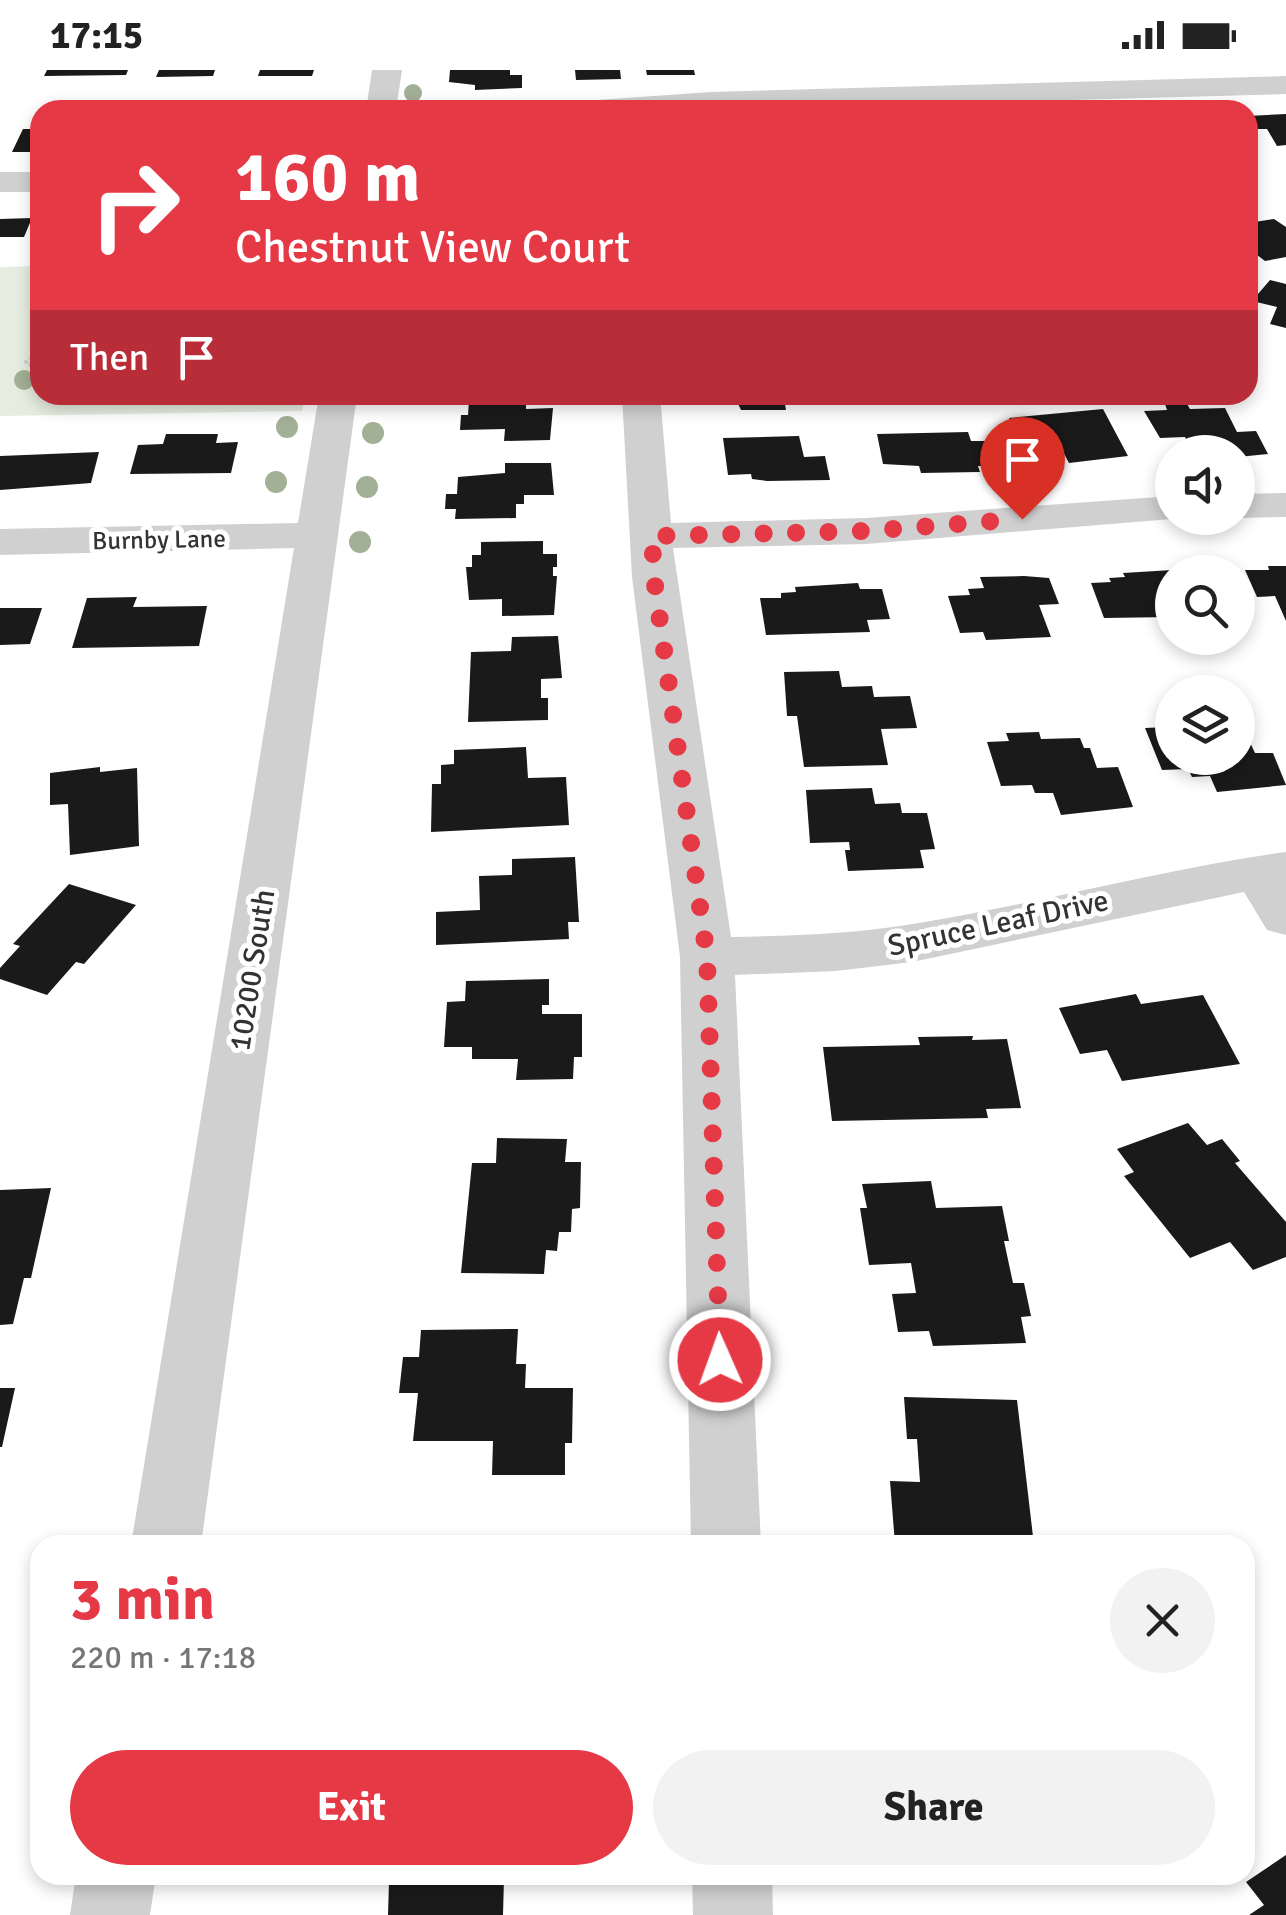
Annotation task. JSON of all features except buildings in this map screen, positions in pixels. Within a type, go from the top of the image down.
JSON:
[{"type":"street","points":[[382,100],[387,70]]},
{"type":"street","points":[[729,100],[1286,85]]},
{"type":"street","points":[[0,182],[30,182]]},
{"type":"street","name":"10200 South","points":[[167,1535],[336,405]]},
{"type":"street","points":[[642,405],[654,578],[707,957],[726,1535]]},
{"type":"street","points":[[1255,506],[1286,505]]},
{"type":"street","points":[[652,536],[866,531],[1155,509]]},
{"type":"street","name":"Burnby Lane","points":[[0,542],[317,535]]},
{"type":"street","points":[[1272,870],[1286,917]]},
{"type":"street","name":"Spruce Leaf Drive","points":[[707,957],[851,951],[911,943],[1192,882],[1272,870]]},
{"type":"street","points":[[110,1915],[114,1885]]},
{"type":"street","points":[[732,1885],[733,1915]]},
{"type":"shaded area","points":[[30,266],[30,405],[303,405],[302,411],[0,416],[0,267]]},
{"type":"route","points":[[720,1360],[707,957],[654,578],[652,536],[866,531],[1022,519]]}]
